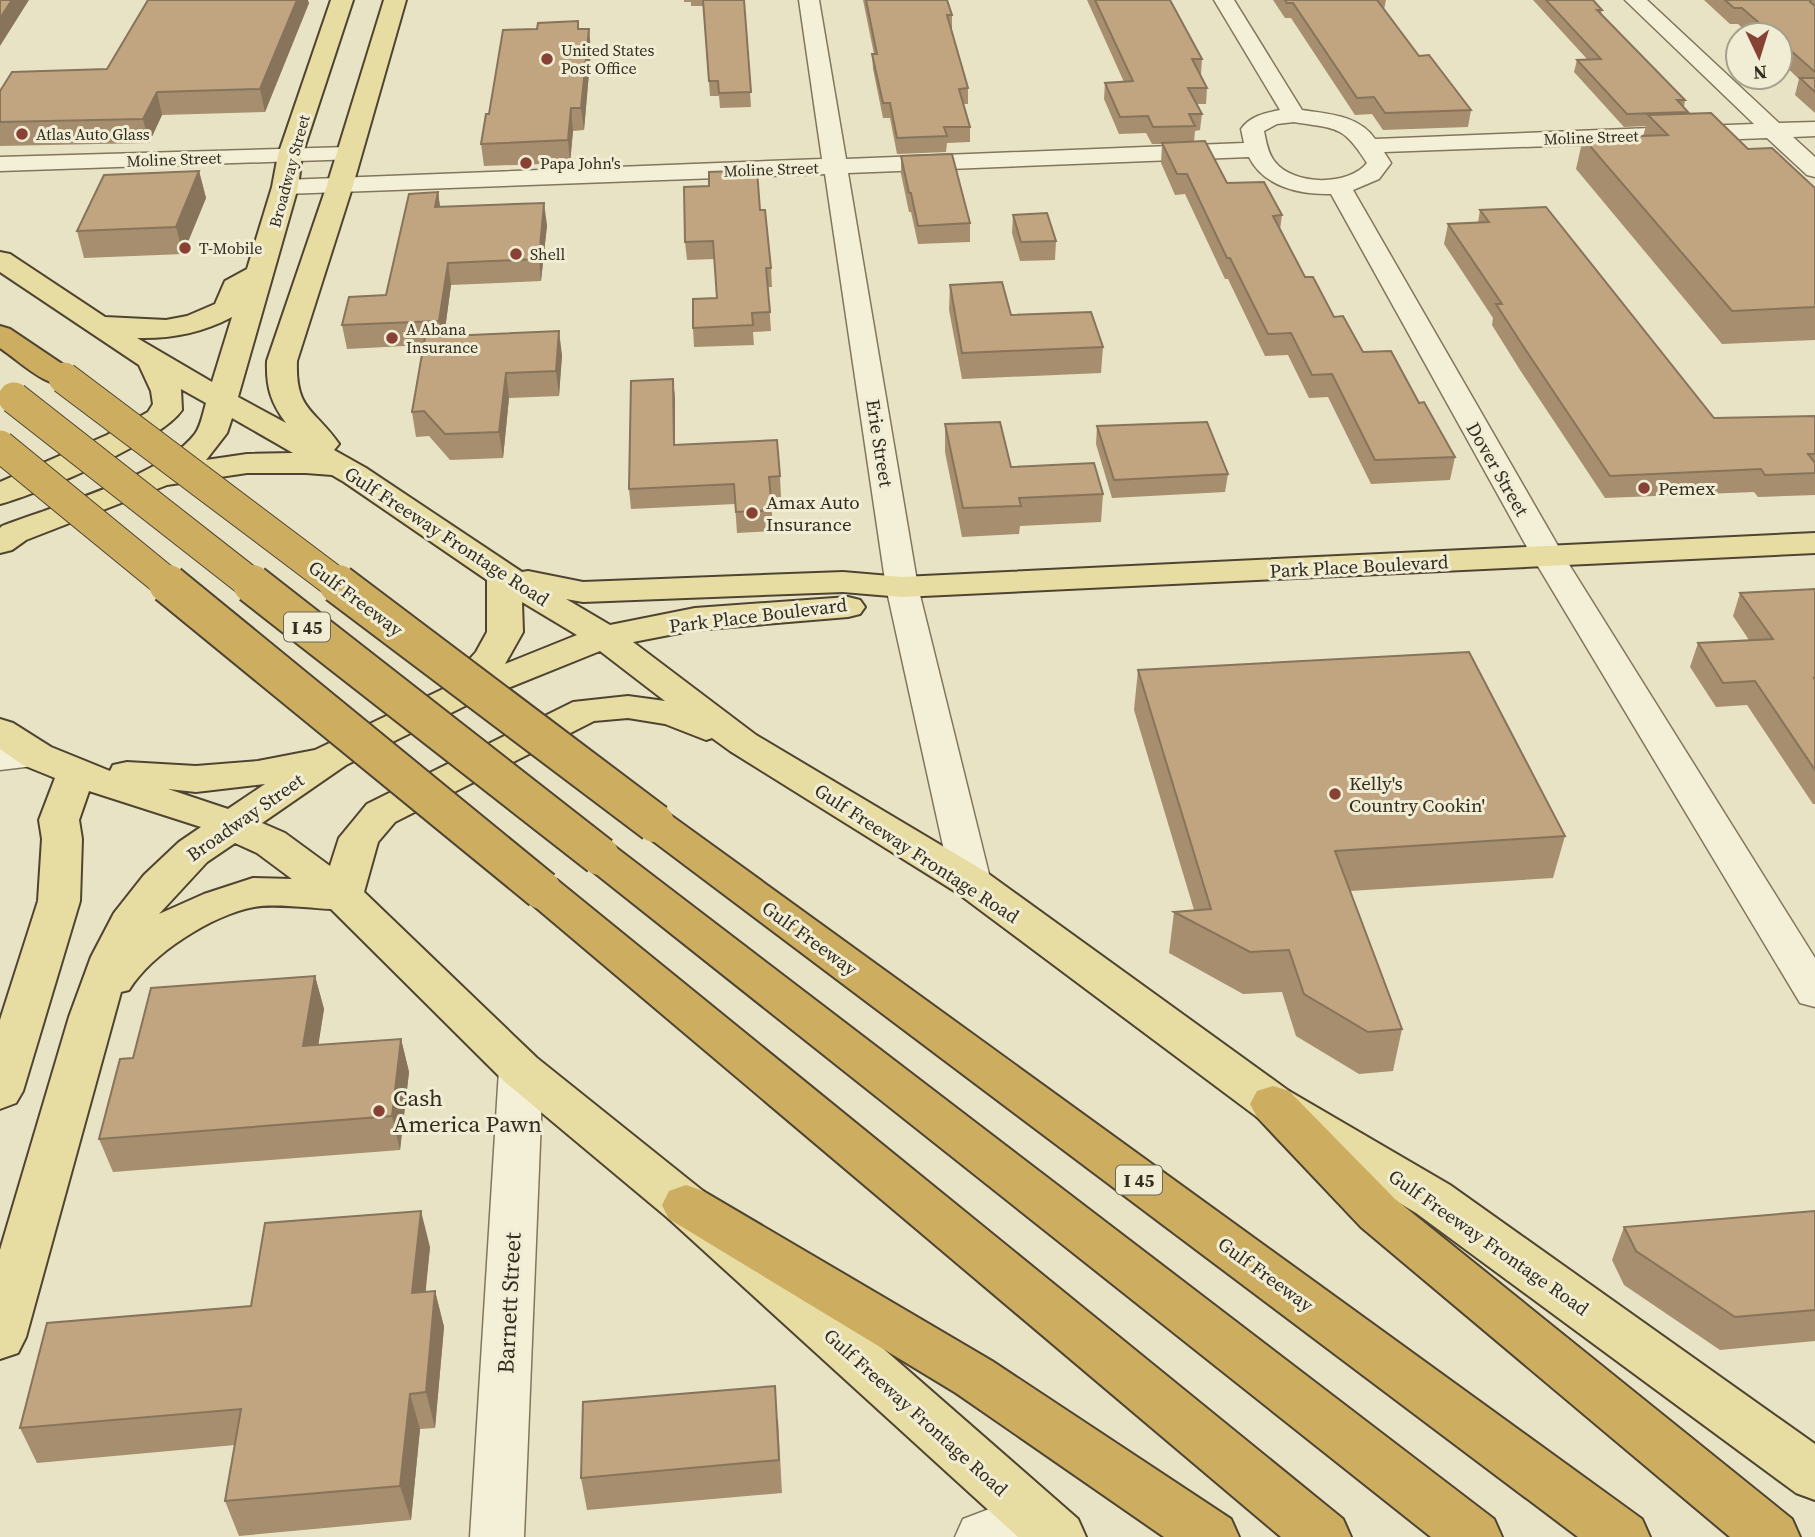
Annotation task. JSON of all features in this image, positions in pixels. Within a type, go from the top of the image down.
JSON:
[{"type":"highway","name":"Gulf Freeway","points":[[0,335],[64,378],[655,823],[1622,1537]]},
{"type":"highway","name":"I 45","points":[[7,393],[1474,1537]]},
{"type":"highway","name":"I 45","points":[[0,446],[542,890],[1323,1537]]},
{"type":"highway","points":[[1273,1104],[1378,1213],[1772,1537]]},
{"type":"highway","points":[[686,1205],[974,1377],[1211,1537]]},
{"type":"main road","name":"Broadway Street","points":[[0,543],[14,533],[160,477],[194,454],[212,433],[285,187],[290,155],[342,0]]},
{"type":"main road","points":[[355,475],[290,411],[281,381],[282,361],[340,185],[395,0]]},
{"type":"main road","name":"Gulf Freeway Frontage Road","points":[[0,260],[151,360],[355,475],[504,576],[604,637],[744,743],[971,882],[1273,1104],[1433,1199],[1809,1466]]},
{"type":"main road","points":[[93,323],[133,331],[185,327],[228,309],[235,287],[261,272]]},
{"type":"main road","points":[[0,494],[140,431],[165,414],[168,408],[167,393],[151,360]]},
{"type":"main road","points":[[160,477],[248,462],[297,460],[355,475]]},
{"type":"main road","name":"Park Place Boulevard","points":[[504,576],[583,592],[843,582],[902,587],[1549,558],[1815,543]]},
{"type":"main road","name":"Broadway Street","points":[[0,1337],[90,1017],[112,957],[129,923],[159,885],[186,857],[332,756],[456,697],[492,657],[505,632],[504,576]]},
{"type":"main road","name":"Park Place Boulevard","points":[[456,697],[604,637],[695,619],[848,607],[902,587]]},
{"type":"main road","points":[[90,1017],[122,966],[179,920],[253,892],[342,895],[359,838],[381,813],[586,710],[628,707],[673,714],[744,743]]},
{"type":"main road","name":"Gulf Freeway Frontage Road","points":[[0,731],[18,757],[76,772],[123,790],[199,811],[271,843],[342,895],[521,1070],[686,1205],[1042,1530]]},
{"type":"main road","points":[[0,1091],[60,901],[62,839],[59,820],[76,772],[196,779],[258,774],[332,756]]},
{"type":"street","name":"Erie Street","points":[[809,0],[902,587],[971,882]]},
{"type":"street","points":[[1224,0],[1294,115]]},
{"type":"street","points":[[1635,0],[1815,170]]},
{"type":"street","points":[[1294,115],[1340,123],[1359,132],[1367,146],[1379,163],[1374,173],[1360,183],[1339,187],[1313,186],[1269,170],[1257,150],[1252,130],[1258,123],[1273,117],[1294,115]]},
{"type":"street","name":"Moline Street","points":[[1367,146],[1815,129]]},
{"type":"street","name":"Moline Street","points":[[285,187],[1257,150]]},
{"type":"street","name":"Moline Street","points":[[0,164],[348,154]]},
{"type":"street","name":"Dover Street","points":[[1339,187],[1549,558],[1815,992]]},
{"type":"street","name":"Barnett Street","points":[[497,1537],[521,1070]]},
{"type":"street","points":[[982,1537],[1042,1530]]},
{"type":"building","points":[[0,0],[12,0],[0,18]]},
{"type":"building","points":[[148,0],[297,0],[260,89],[157,92],[143,119],[0,122],[0,91],[12,72],[107,69]]},
{"type":"building","points":[[703,0],[744,0],[751,92],[719,93],[718,81],[709,81]]},
{"type":"building","points":[[866,0],[947,0],[952,15],[947,15],[968,88],[959,89],[970,127],[944,127],[947,136],[897,138],[890,103],[883,103],[872,54],[877,54]]},
{"type":"building","points":[[1095,0],[1170,0],[1202,59],[1192,59],[1207,88],[1188,88],[1202,114],[1189,114],[1195,126],[1153,127],[1148,116],[1120,117],[1105,83],[1133,81]]},
{"type":"building","points":[[1285,0],[1377,0],[1419,56],[1429,55],[1471,110],[1385,113],[1374,97],[1357,98],[1293,3],[1287,3]]},
{"type":"building","points":[[1546,0],[1593,0],[1602,10],[1597,10],[1685,100],[1677,100],[1688,112],[1627,114],[1577,60],[1601,59]]},
{"type":"building","points":[[1725,0],[1811,0],[1815,6],[1815,72],[1794,53],[1794,21],[1757,21],[1742,8],[1734,8]]},
{"type":"building","points":[[578,21],[578,29],[589,29],[581,108],[571,108],[568,140],[481,144],[486,114],[489,114],[503,30],[537,29],[538,23]]},
{"type":"building","points":[[1800,78],[1815,78],[1815,92]]},
{"type":"building","points":[[1711,113],[1748,149],[1772,148],[1815,188],[1815,307],[1732,311],[1583,138],[1668,135],[1648,115]]},
{"type":"building","points":[[1205,141],[1227,183],[1264,182],[1282,215],[1273,216],[1305,277],[1313,277],[1334,317],[1343,316],[1363,352],[1391,351],[1419,403],[1424,402],[1455,457],[1375,460],[1332,374],[1312,375],[1291,333],[1268,334],[1230,258],[1227,258],[1187,174],[1177,174],[1162,143]]},
{"type":"building","points":[[952,154],[970,223],[918,226],[901,156]]},
{"type":"building","points":[[757,170],[760,210],[765,210],[771,268],[766,268],[770,312],[752,313],[753,325],[693,328],[693,299],[717,298],[713,241],[685,242],[684,187],[709,186],[709,172]]},
{"type":"building","points":[[199,171],[176,227],[77,231],[104,175]]},
{"type":"building","points":[[438,192],[435,207],[544,203],[539,259],[448,263],[439,321],[342,325],[349,297],[386,295],[409,194]]},
{"type":"building","points":[[1546,207],[1714,418],[1815,416],[1815,454],[1808,454],[1815,463],[1815,473],[1765,475],[1761,469],[1610,476],[1496,304],[1502,304],[1448,224],[1489,222],[1480,210]]},
{"type":"building","points":[[1047,213],[1056,241],[1021,242],[1013,215]]},
{"type":"building","points":[[1002,282],[1011,315],[1091,312],[1103,347],[962,353],[950,285]]},
{"type":"building","points":[[559,331],[556,371],[506,373],[499,432],[445,434],[424,411],[412,412],[425,337]]},
{"type":"building","points":[[673,379],[674,445],[777,440],[780,476],[769,477],[772,510],[736,512],[734,484],[629,489],[631,381]]},
{"type":"building","points":[[1000,422],[1011,467],[1094,463],[1103,494],[1019,498],[1021,506],[963,508],[945,424]]},
{"type":"building","points":[[1207,422],[1228,474],[1114,480],[1097,426]]},
{"type":"building","points":[[1815,589],[1815,770],[1755,681],[1723,683],[1698,643],[1773,639],[1740,593]]},
{"type":"building","name":"Kelly's Country Cookin'","points":[[1469,652],[1565,836],[1335,851],[1402,1029],[1368,1032],[1304,994],[1289,950],[1250,952],[1174,912],[1211,909],[1138,670]]},
{"type":"building","points":[[315,976],[303,1046],[401,1039],[392,1116],[99,1139],[120,1059],[133,1058],[151,988]]},
{"type":"building","points":[[421,1211],[412,1293],[435,1291],[426,1392],[410,1394],[400,1486],[225,1501],[241,1409],[20,1428],[47,1323],[251,1306],[265,1223]]},
{"type":"building","points":[[1815,1211],[1815,1310],[1735,1317],[1636,1251],[1624,1227]]},
{"type":"building","points":[[775,1386],[779,1460],[581,1478],[583,1402]]},
{"type":"place","name":"United States Post Office","points":[[547,59]]},
{"type":"place","name":"Atlas Auto Glass","points":[[22,134]]},
{"type":"place","name":"Papa John's","points":[[526,163]]},
{"type":"place","name":"T-Mobile","points":[[185,248]]},
{"type":"place","name":"Shell","points":[[516,254]]},
{"type":"place","name":"A Abana Insurance","points":[[392,338]]},
{"type":"place","name":"Pemex","points":[[1644,488]]},
{"type":"place","name":"Amax Auto Insurance","points":[[752,513]]},
{"type":"place","name":"Kelly's Country Cookin'","points":[[1335,794]]},
{"type":"place","name":"Cash America Pawn","points":[[379,1111]]}]
